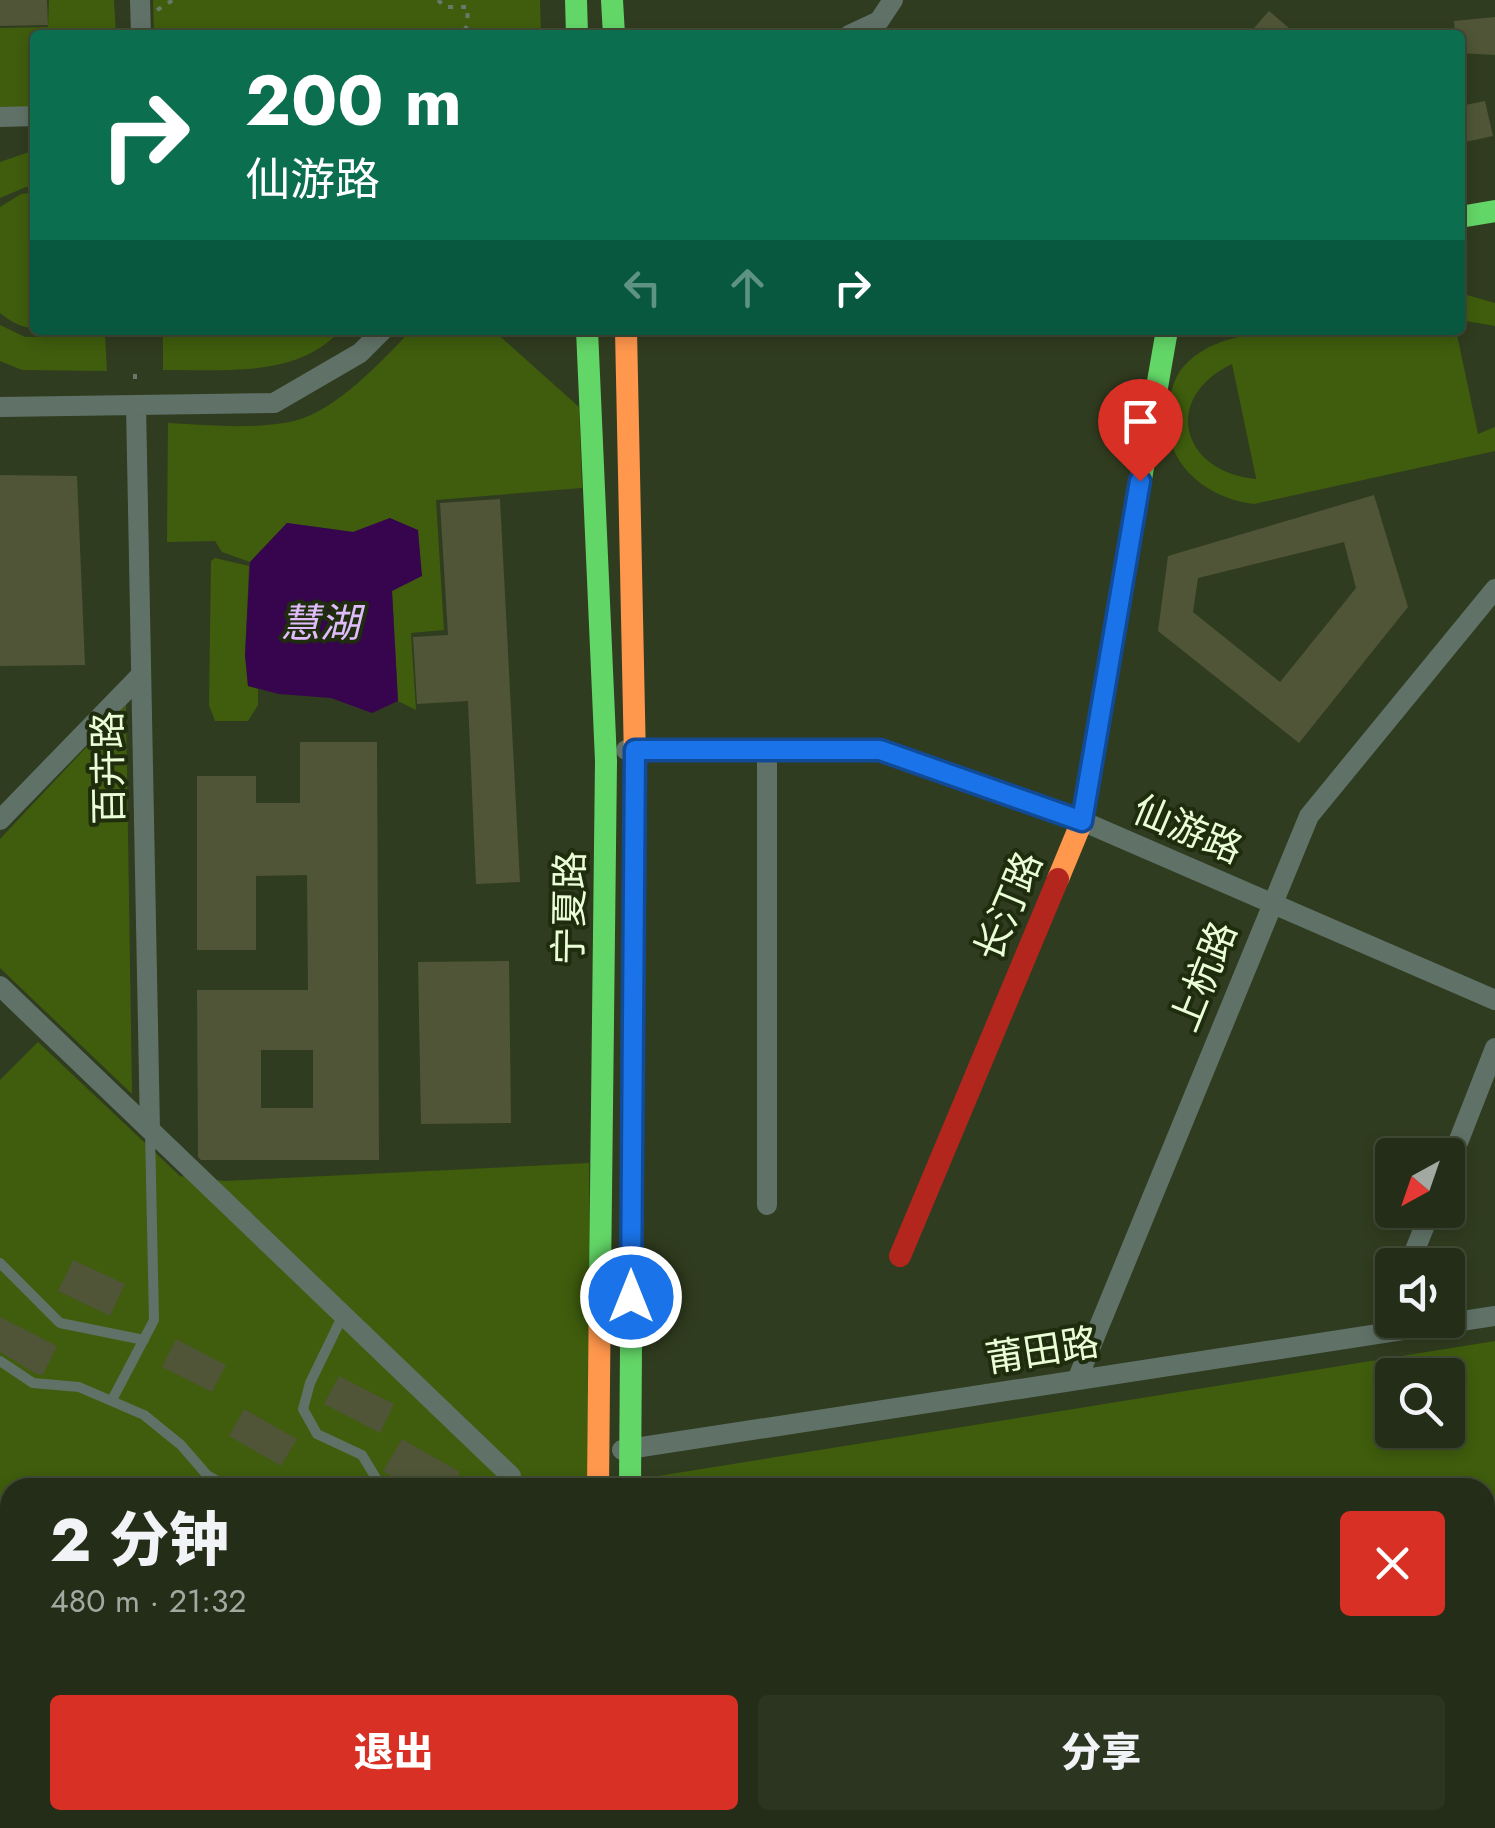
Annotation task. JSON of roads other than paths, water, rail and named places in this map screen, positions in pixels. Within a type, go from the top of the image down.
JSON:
[{"type":"main road","points":[[576,0],[578,30]]},
{"type":"main road","points":[[612,0],[614,30]]},
{"type":"main road","points":[[1465,216],[1495,211]]},
{"type":"main road","name":"宁夏路","points":[[587,335],[605,751],[598,1478]]},
{"type":"main road","name":"宁夏路","points":[[626,335],[635,750],[630,1478]]},
{"type":"main road","name":"长汀路","points":[[900,1256],[1082,821],[1165,335]]},
{"type":"street","points":[[140,0],[141,30]]},
{"type":"street","points":[[860,30],[879,21],[893,0]]},
{"type":"street","points":[[0,117],[30,116]]},
{"type":"street","points":[[0,406],[274,404],[360,353],[378,335]]},
{"type":"street","name":"百卉路","points":[[136,405],[150,1130]]},
{"type":"street","name":"上杭路","points":[[1077,1380],[1309,816],[1495,590]]},
{"type":"street","points":[[0,820],[141,675]]},
{"type":"street","points":[[767,750],[767,1205]]},
{"type":"street","name":"仙游路","points":[[605,751],[880,750],[1082,821],[1495,1000]]},
{"type":"street","points":[[0,986],[511,1476]]},
{"type":"street","points":[[1460,1138],[1495,1048]]},
{"type":"street","name":"莆田路","points":[[1465,1321],[1495,1316]]},
{"type":"street","name":"莆田路","points":[[599,1450],[630,1450],[1375,1334]]},
{"type":"lane","points":[[112,1400],[154,1320],[150,1130]]},
{"type":"lane","points":[[0,1263],[60,1323],[144,1340]]},
{"type":"lane","points":[[343,1315],[310,1383],[303,1409],[317,1434],[362,1455],[376,1478]]},
{"type":"lane","points":[[0,1362],[34,1383],[80,1387],[144,1414],[212,1478]]},
{"type":"water","name":"慧湖","points":[[390,518],[418,530],[422,576],[392,591],[398,701],[372,713],[331,698],[279,694],[248,686],[245,655],[250,562],[287,523],[353,532]]}]
